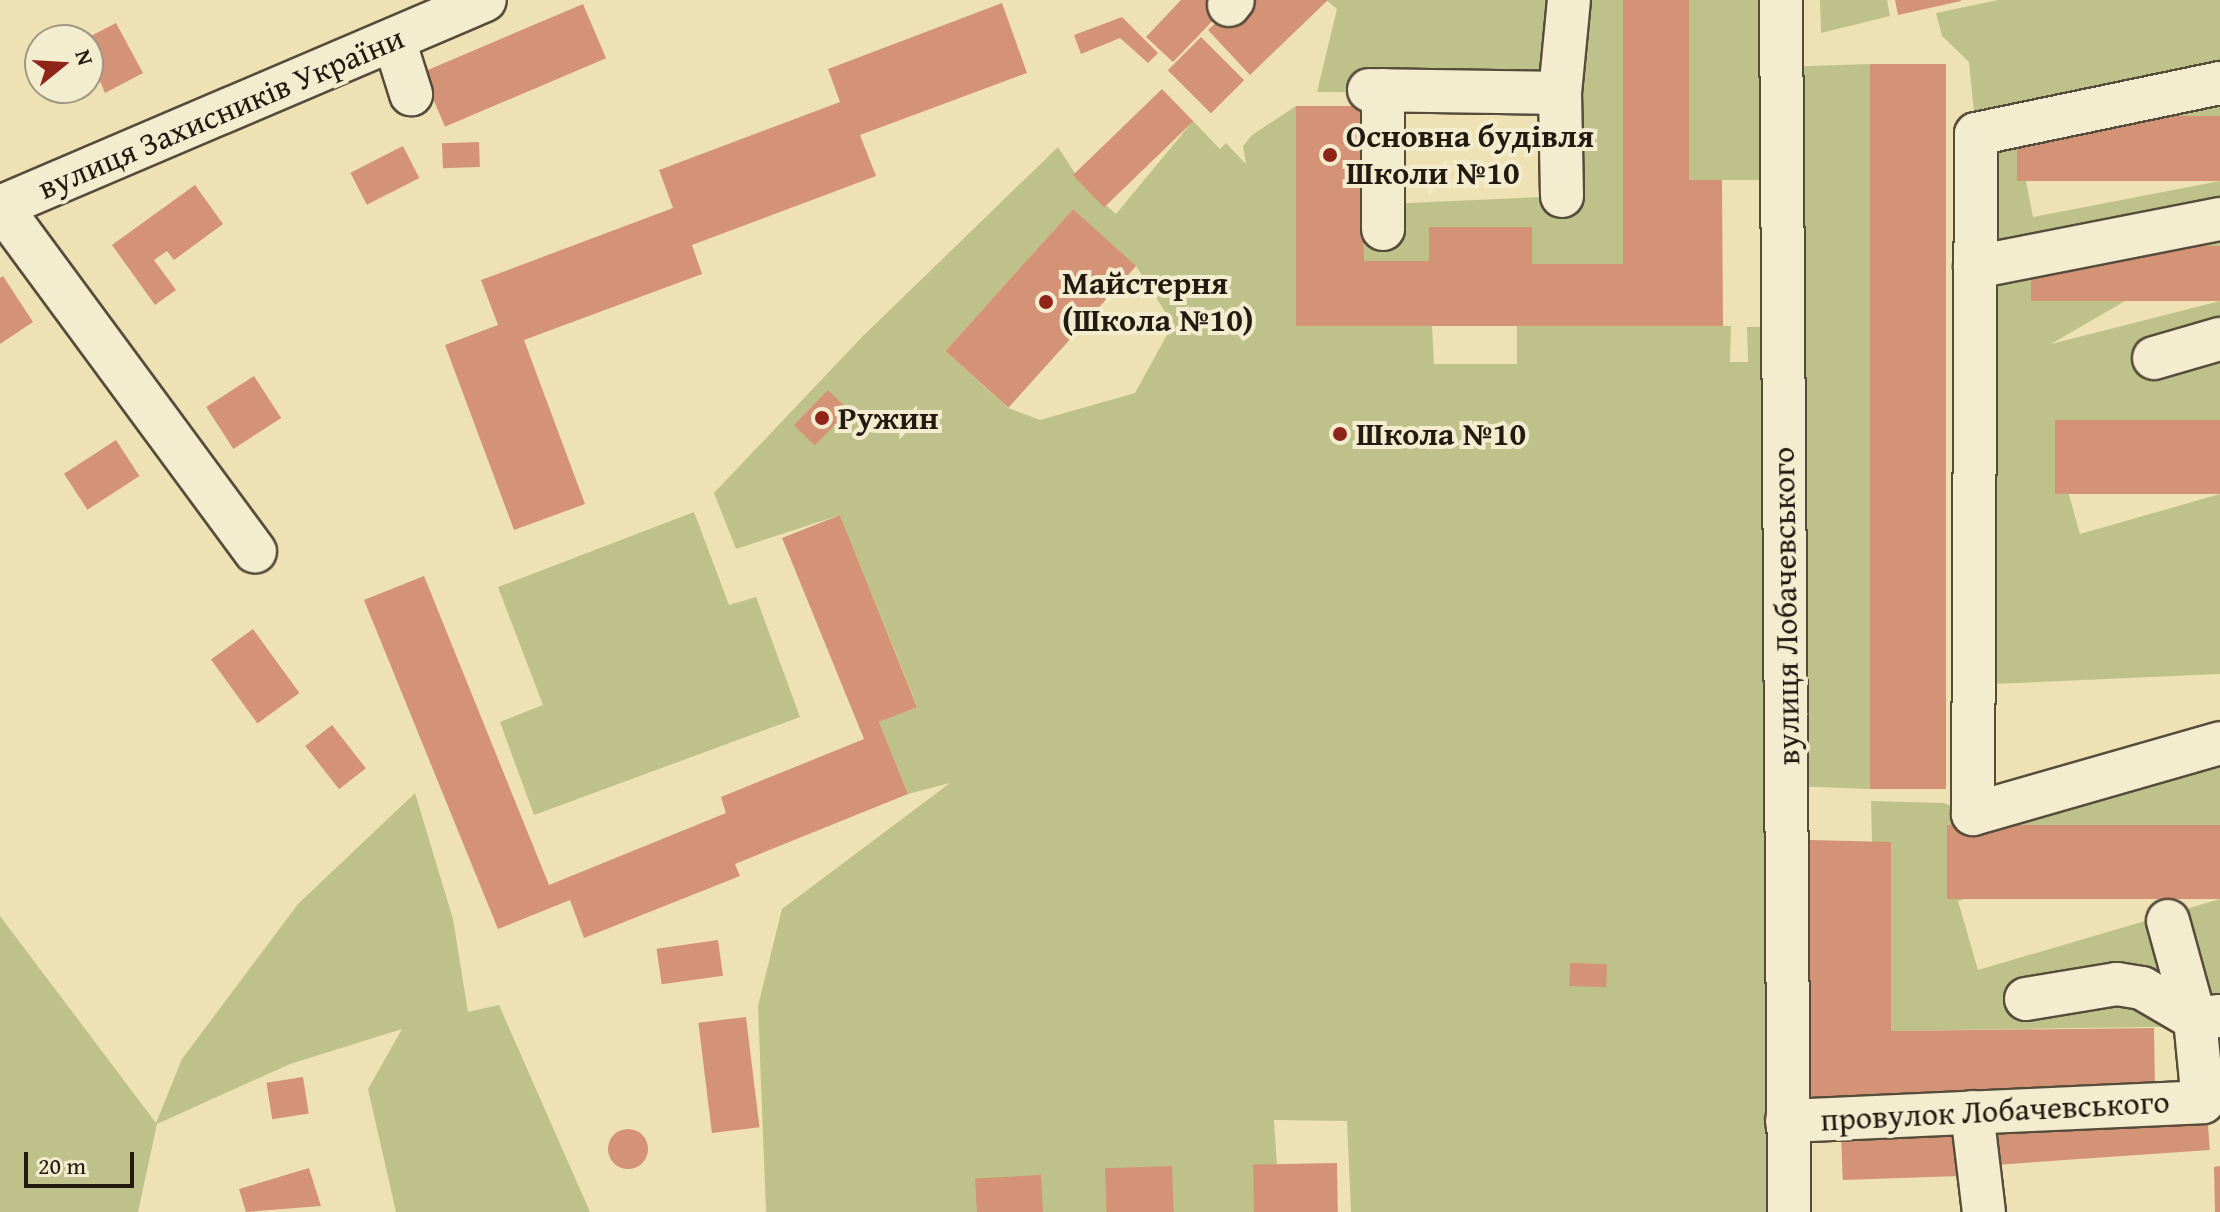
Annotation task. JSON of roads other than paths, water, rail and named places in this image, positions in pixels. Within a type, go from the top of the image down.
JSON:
[{"type":"street","name":"вулиця Захисників України","points":[[0,207],[394,40],[432,11],[485,0]]},
{"type":"street","points":[[1562,196],[1560,93],[1569,0]]},
{"type":"street","name":"вулиця Лобачевського","points":[[1781,0],[1789,1212]]},
{"type":"street","points":[[394,40],[411,94]]},
{"type":"street","points":[[2220,83],[1976,134],[1973,814],[2220,743]]},
{"type":"street","points":[[1383,229],[1376,90],[1560,93]]},
{"type":"street","points":[[0,207],[255,552]]},
{"type":"street","points":[[1975,267],[2220,219]]},
{"type":"street","points":[[2154,358],[2220,339]]},
{"type":"street","points":[[2168,921],[2207,1017]]},
{"type":"street","points":[[2026,999],[2117,984],[2142,988],[2207,1017]]},
{"type":"street","name":"провулок Лобачевського","points":[[1787,1121],[2203,1102],[2207,1017]]},
{"type":"street","points":[[1972,1112],[1984,1212]]},
{"type":"place","name":"Основна будівля Школи №10","points":[[1330,155]]},
{"type":"place","name":"Майстерня (Школа №10)","points":[[1046,302]]},
{"type":"place","name":"Ружин","points":[[822,418]]},
{"type":"place","name":"Школа №10","points":[[1340,434]]}]
